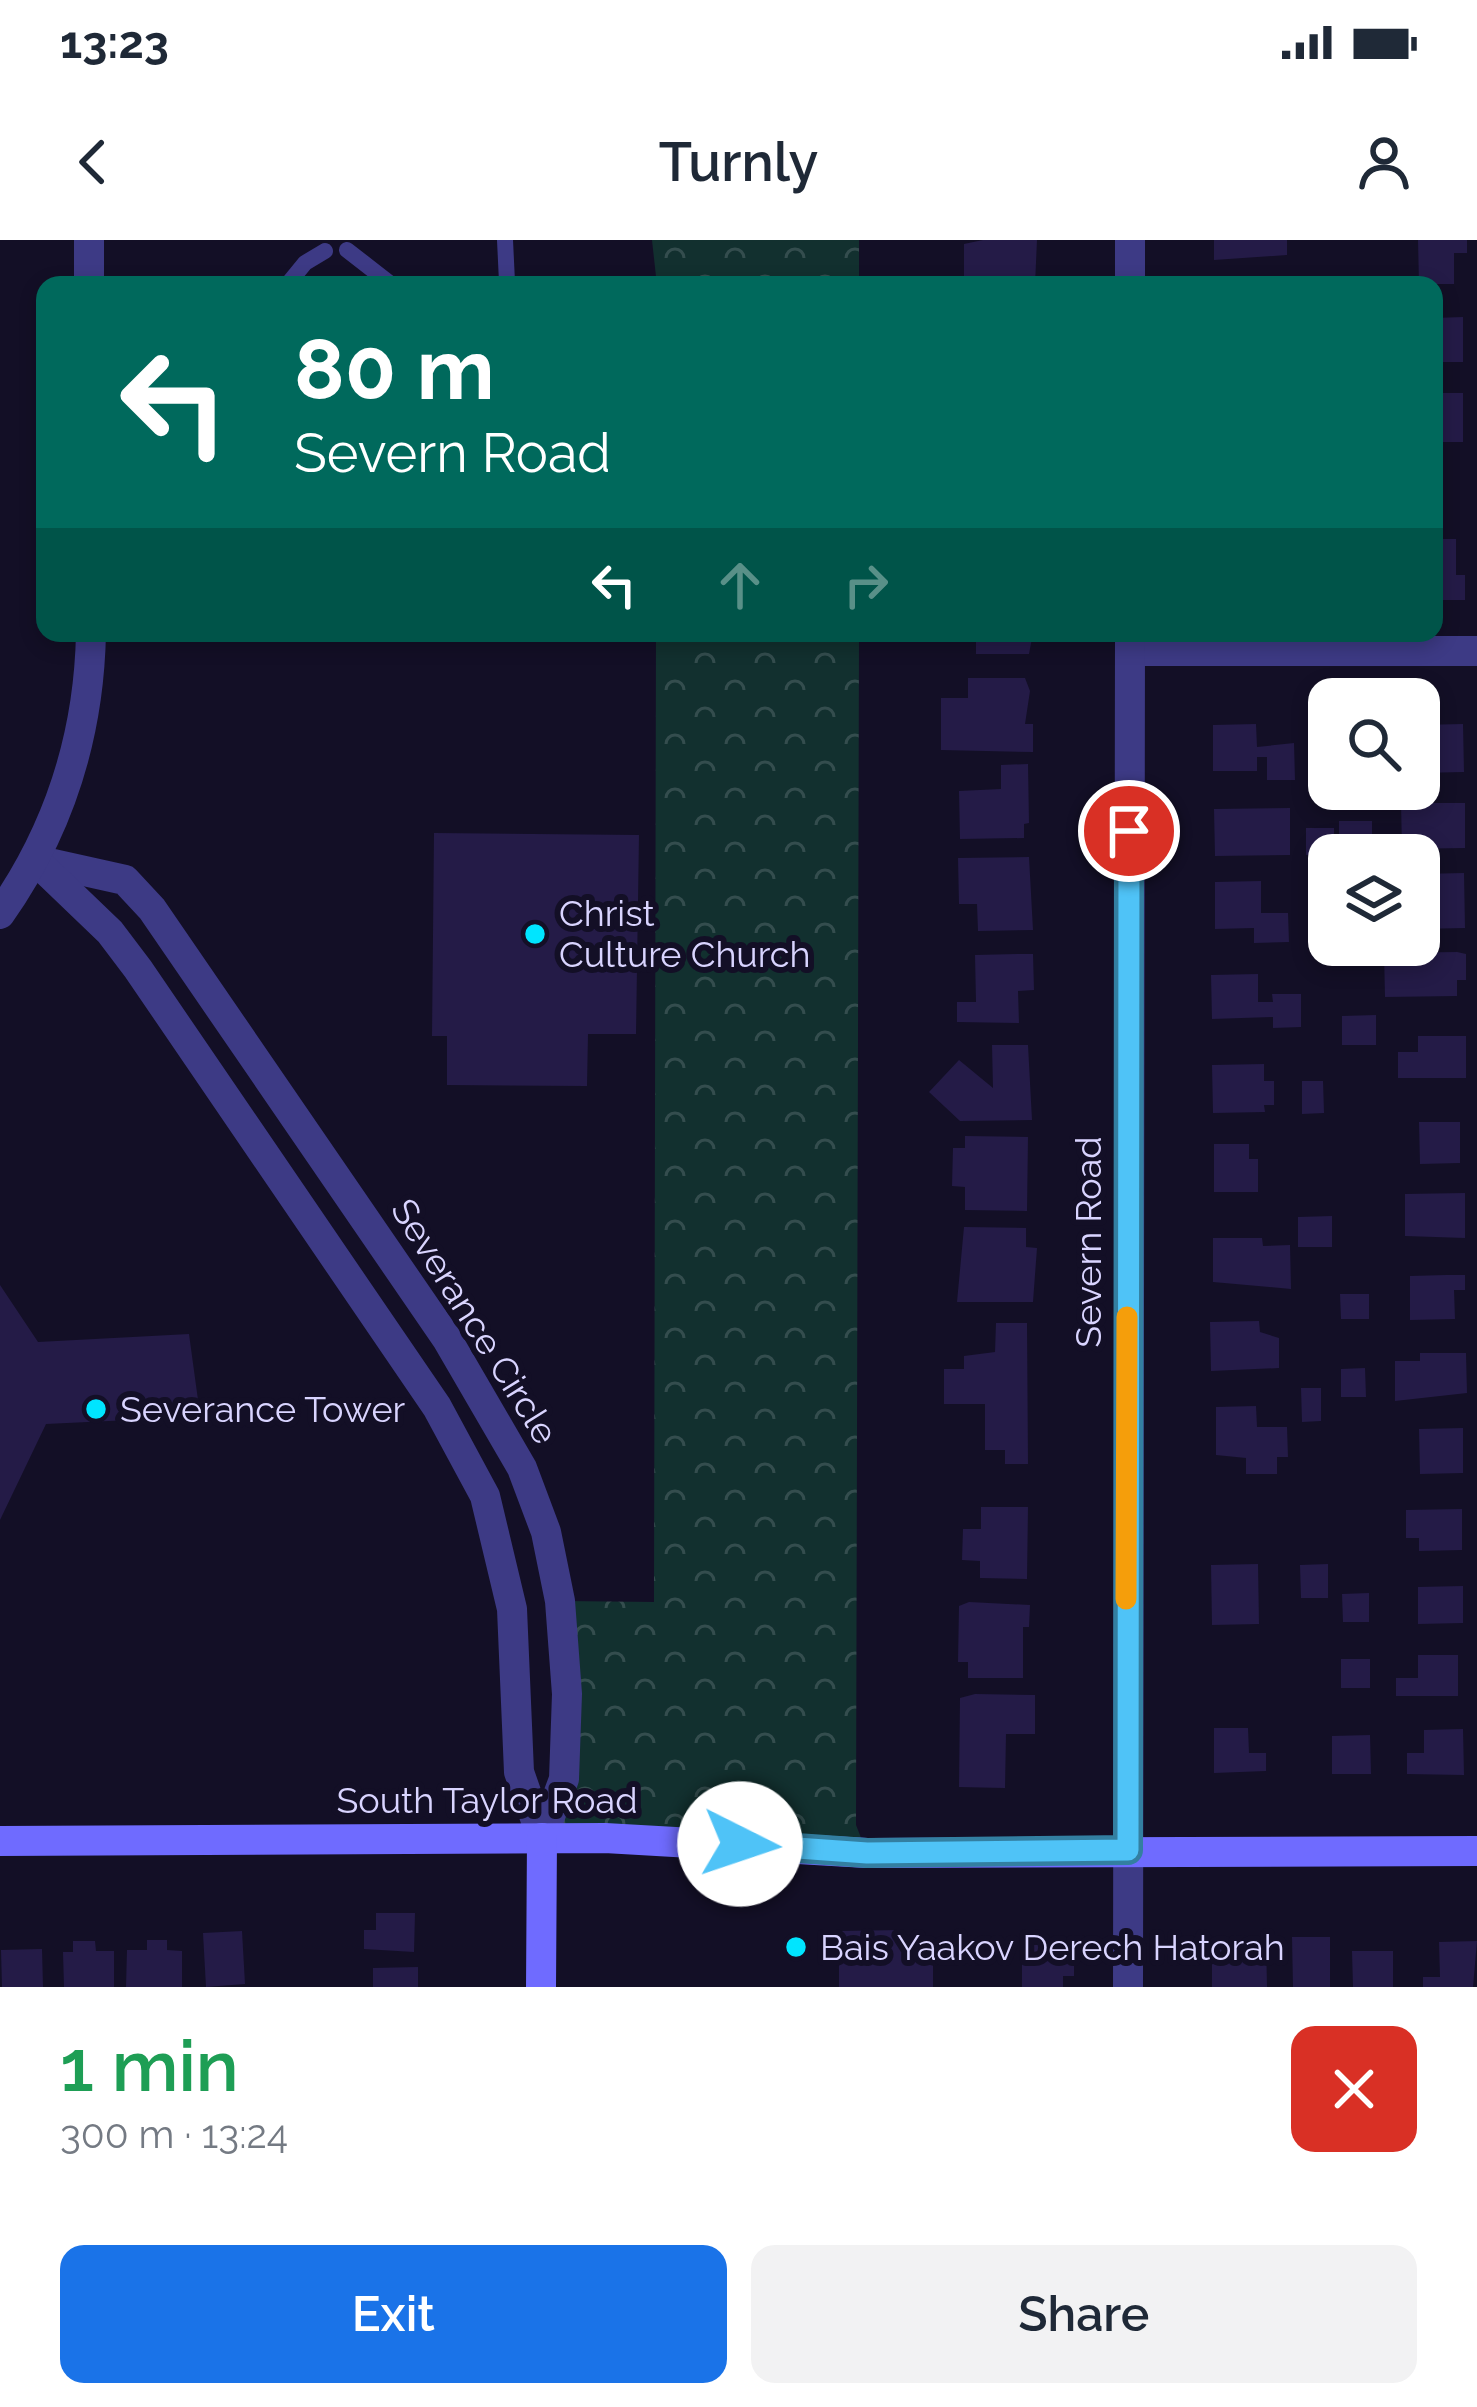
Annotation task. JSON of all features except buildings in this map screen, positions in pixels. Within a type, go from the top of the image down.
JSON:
[{"type":"main road","points":[[541,1987],[542,1838]]},
{"type":"main road","name":"South Taylor Road","points":[[0,1841],[658,1838],[867,1853],[1477,1851]]},
{"type":"street","points":[[89,240],[89,276]]},
{"type":"street","points":[[1130,240],[1130,276]]},
{"type":"street","points":[[0,914],[35,860],[59,807],[80,740],[91,642]]},
{"type":"street","points":[[1130,642],[1477,651]]},
{"type":"street","name":"Severn Road","points":[[1128,1987],[1130,642]]},
{"type":"street","points":[[35,860],[110,932],[138,969],[464,1453],[502,1553],[517,1663],[519,1772],[542,1838]]},
{"type":"street","name":"Severance Circle","points":[[35,860],[76,865],[125,880],[152,909],[447,1339],[503,1431],[546,1532],[560,1601],[568,1756],[542,1838]]},
{"type":"lane","points":[[505,240],[507,276]]},
{"type":"lane","points":[[346,250],[380,276]]},
{"type":"lane","points":[[294,276],[325,251]]},
{"type":"green space","points":[[652,240],[859,240],[859,276],[656,276]]},
{"type":"green space","points":[[656,642],[859,642],[856,1825],[867,1853],[542,1838],[564,1779],[560,1601],[654,1602]]},
{"type":"slow traffic","points":[[1126,1599],[1127,1317]]},
{"type":"place","name":"Christ Culture Church","points":[[535,934]]},
{"type":"place","name":"Severance Tower","points":[[96,1409]]},
{"type":"place","name":"Bais Yaakov Derech Hatorah","points":[[796,1947]]},
{"type":"route","points":[[740,1844],[867,1853],[1128,1850],[1129,831]]}]
